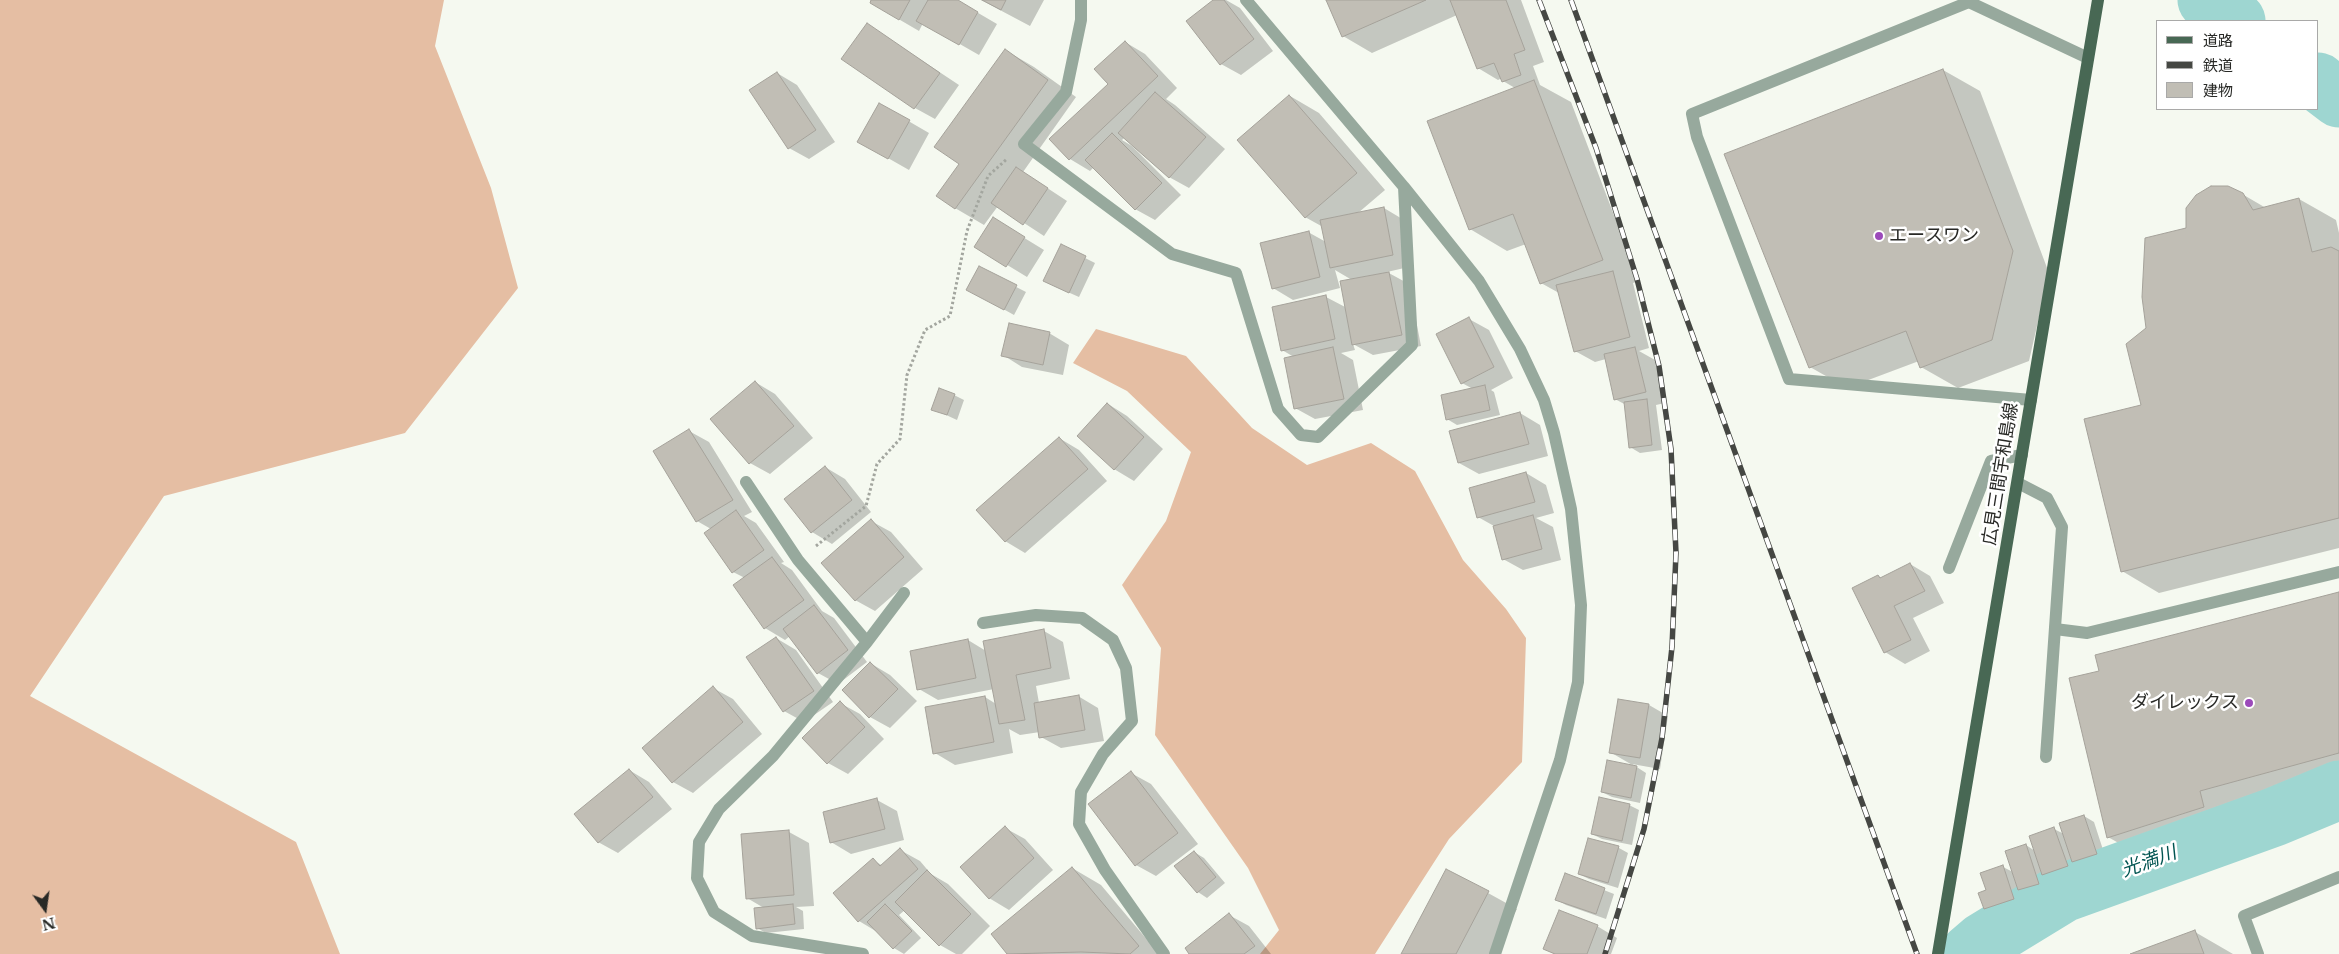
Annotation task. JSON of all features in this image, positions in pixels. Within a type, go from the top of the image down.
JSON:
[{"type":"main road","name":"広見三間宇和島線","points":[[1938,954],[2098,0]]},
{"type":"street","points":[[1081,0],[1081,20],[1066,92],[1024,144],[1172,254],[1236,273],[1278,410],[1301,435],[1318,437],[1412,345],[1404,187]]},
{"type":"street","points":[[1246,0],[1404,187],[1479,281],[1520,349],[1544,400],[1554,433],[1571,509],[1581,605],[1578,682],[1560,760],[1495,954]]},
{"type":"street","points":[[2032,400],[1788,379],[1697,137],[1692,114],[1969,2],[2088,58]]},
{"type":"street","points":[[1949,568],[1991,461],[2022,455]]},
{"type":"street","points":[[746,482],[798,560],[867,642]]},
{"type":"street","points":[[2018,483],[2047,498],[2062,527],[2046,757]]},
{"type":"street","points":[[2055,629],[2087,633],[2339,572]]},
{"type":"street","points":[[863,954],[752,936],[714,912],[697,878],[699,842],[719,809],[773,756],[867,642],[904,593]]},
{"type":"street","points":[[983,623],[1036,615],[1082,618],[1113,640],[1126,668],[1132,721],[1103,754],[1081,792],[1079,824],[1105,870],[1164,954]]},
{"type":"street","points":[[2258,954],[2244,916],[2339,877]]},
{"type":"path","points":[[798,560],[866,506],[877,464],[900,439],[907,375],[925,330],[950,316],[967,231],[988,176],[1024,144]]},
{"type":"shaded area","points":[[0,0],[444,0],[435,46],[491,188],[518,288],[405,433],[164,496],[30,696],[296,842],[340,954],[0,954]]},
{"type":"shaded area","points":[[1096,329],[1186,356],[1252,428],[1307,465],[1371,443],[1415,471],[1463,560],[1506,609],[1526,638],[1522,762],[1449,839],[1375,954],[1260,954],[1279,930],[1248,868],[1155,735],[1161,648],[1122,585],[1166,521],[1191,452],[1127,391],[1073,363]]},
{"type":"building","points":[[871,0],[910,0],[899,20],[870,3]]},
{"type":"building","points":[[928,0],[958,0],[978,12],[959,45],[916,21]]},
{"type":"building","points":[[982,0],[1006,0],[1001,10]]},
{"type":"building","points":[[1213,0],[1224,0],[1254,39],[1220,65],[1186,21]]},
{"type":"building","points":[[1326,0],[1426,0],[1342,37]]},
{"type":"building","points":[[1450,0],[1506,0],[1525,50],[1514,54],[1521,75],[1502,82],[1494,63],[1477,69]]},
{"type":"building","points":[[867,23],[940,73],[914,109],[841,59]]},
{"type":"building","points":[[1125,41],[1158,76],[1069,160],[1049,139],[1108,84],[1094,69]]},
{"type":"building","points":[[1005,49],[1048,80],[955,209],[936,196],[959,164],[934,147]]},
{"type":"building","points":[[1943,69],[2013,251],[1992,340],[1920,368],[1906,331],[1809,368],[1724,154]]},
{"type":"building","points":[[777,72],[816,130],[788,149],[749,90]]},
{"type":"building","points":[[1534,80],[1603,260],[1540,284],[1513,214],[1469,230],[1427,121]]},
{"type":"building","points":[[1155,92],[1206,137],[1169,178],[1118,133]]},
{"type":"building","points":[[1289,95],[1357,173],[1305,218],[1237,140]]},
{"type":"building","points":[[879,103],[910,120],[888,159],[857,142]]},
{"type":"building","points":[[1112,133],[1162,183],[1135,210],[1085,160]]},
{"type":"building","points":[[1016,167],[1048,188],[1023,225],[991,203]]},
{"type":"building","points":[[2211,186],[2228,186],[2243,193],[2253,210],[2299,198],[2312,252],[2331,247],[2339,251],[2339,518],[2121,572],[2084,419],[2141,405],[2126,344],[2146,328],[2142,297],[2145,238],[2186,228],[2186,208],[2196,195]]},
{"type":"building","points":[[1384,207],[1393,255],[1330,268],[1320,220]]},
{"type":"building","points":[[993,217],[1025,237],[1006,267],[974,247]]},
{"type":"building","points":[[1309,231],[1320,277],[1272,289],[1260,243]]},
{"type":"building","points":[[1061,244],[1086,256],[1069,293],[1043,281]]},
{"type":"building","points":[[979,266],[1017,285],[1004,310],[966,290]]},
{"type":"building","points":[[1613,271],[1630,337],[1574,352],[1556,285]]},
{"type":"building","points":[[1389,272],[1402,335],[1352,345],[1340,281]]},
{"type":"building","points":[[1326,295],[1335,339],[1281,351],[1272,307]]},
{"type":"building","points":[[1469,317],[1494,367],[1461,384],[1436,334]]},
{"type":"building","points":[[1009,323],[1050,332],[1043,365],[1001,356]]},
{"type":"building","points":[[1333,347],[1344,399],[1294,409],[1284,358]]},
{"type":"building","points":[[1635,347],[1646,392],[1614,400],[1604,354]]},
{"type":"building","points":[[755,381],[794,426],[749,464],[710,419]]},
{"type":"building","points":[[1485,385],[1490,410],[1446,420],[1441,395]]},
{"type":"building","points":[[939,388],[955,394],[947,415],[931,410]]},
{"type":"building","points":[[1647,399],[1652,445],[1629,448],[1624,402]]},
{"type":"building","points":[[1107,403],[1144,437],[1114,470],[1077,436]]},
{"type":"building","points":[[1520,412],[1529,444],[1458,463],[1449,431]]},
{"type":"building","points":[[689,429],[733,500],[696,522],[653,451]]},
{"type":"building","points":[[1059,437],[1088,469],[1005,542],[976,510]]},
{"type":"building","points":[[825,466],[852,500],[811,533],[784,499]]},
{"type":"building","points":[[1526,472],[1535,502],[1477,518],[1469,488]]},
{"type":"building","points":[[736,510],[764,550],[732,573],[704,533]]},
{"type":"building","points":[[1533,515],[1542,549],[1502,560],[1493,526]]},
{"type":"building","points":[[871,519],[904,557],[855,601],[821,563]]},
{"type":"building","points":[[772,557],[804,600],[764,629],[733,585]]},
{"type":"building","points":[[1910,563],[1925,591],[1894,606],[1911,640],[1884,653],[1852,588],[1878,575],[1880,578]]},
{"type":"building","points":[[2339,592],[2339,753],[2200,791],[2204,807],[2107,838],[2069,678],[2099,671],[2095,655]]},
{"type":"building","points":[[814,605],[848,650],[817,674],[783,629]]},
{"type":"building","points":[[1044,629],[1051,668],[1016,675],[1025,720],[999,724],[983,641]]},
{"type":"building","points":[[776,637],[814,691],[783,712],[746,657]]},
{"type":"building","points":[[968,639],[976,678],[917,690],[910,651]]},
{"type":"building","points":[[870,662],[898,689],[869,718],[842,690]]},
{"type":"building","points":[[713,686],[743,722],[672,783],[642,748]]},
{"type":"building","points":[[1079,695],[1085,730],[1039,738],[1034,703]]},
{"type":"building","points":[[985,696],[994,742],[933,754],[925,707]]},
{"type":"building","points":[[1618,699],[1649,704],[1640,758],[1609,753]]},
{"type":"building","points":[[840,701],[865,727],[827,764],[802,738]]},
{"type":"building","points":[[1607,760],[1637,766],[1631,798],[1601,792]]},
{"type":"building","points":[[629,769],[653,797],[598,843],[574,814]]},
{"type":"building","points":[[1131,771],[1178,833],[1135,866],[1088,804]]},
{"type":"building","points":[[1599,797],[1630,804],[1622,841],[1591,834]]},
{"type":"building","points":[[877,798],[885,829],[830,843],[823,812]]},
{"type":"building","points":[[2084,815],[2097,854],[2072,862],[2059,823]]},
{"type":"building","points":[[1005,826],[1034,858],[989,899],[960,867]]},
{"type":"building","points":[[2054,827],[2068,866],[2042,875],[2029,836]]},
{"type":"building","points":[[789,830],[794,895],[746,899],[741,834]]},
{"type":"building","points":[[1588,838],[1619,846],[1608,883],[1578,874]]},
{"type":"building","points":[[2026,844],[2039,884],[2018,890],[2005,851]]},
{"type":"building","points":[[900,848],[918,869],[858,922],[833,893],[873,858],[880,866]]},
{"type":"building","points":[[1194,851],[1216,877],[1197,893],[1174,866]]},
{"type":"building","points":[[2003,865],[2014,899],[1984,909],[1978,893],[1986,890],[1980,873]]},
{"type":"building","points":[[1072,867],[1139,946],[1130,954],[1081,952],[1007,954],[991,934]]},
{"type":"building","points":[[1446,869],[1489,891],[1456,954],[1401,954]]},
{"type":"building","points":[[927,870],[971,914],[939,946],[895,902]]},
{"type":"building","points":[[1565,873],[1605,888],[1596,914],[1555,900]]},
{"type":"building","points":[[793,904],[795,924],[756,929],[754,908]]},
{"type":"building","points":[[885,904],[912,931],[893,949],[867,922]]},
{"type":"building","points":[[1559,910],[1598,925],[1587,954],[1555,954],[1543,949]]},
{"type":"building","points":[[1229,913],[1255,946],[1244,954],[1189,954],[1185,948]]},
{"type":"building","points":[[2195,930],[2204,954],[2130,954]]},
{"type":"waterway","name":"光満川","points":[[2207,0],[2235,20]]},
{"type":"waterway","name":"光満川","points":[[2319,83],[2339,98]]},
{"type":"waterway","name":"光満川","points":[[1969,954],[1983,942],[2063,893],[2274,817],[2339,790]]},
{"type":"railway","points":[[1539,0],[1596,148],[1637,279],[1659,366],[1671,449],[1676,553],[1672,647],[1662,738],[1644,829],[1605,954]]},
{"type":"railway","points":[[1571,0],[1917,954]]},
{"type":"place","name":"エースワン","points":[[1879,236]]},
{"type":"place","name":"ダイレックス","points":[[2249,703]]}]
